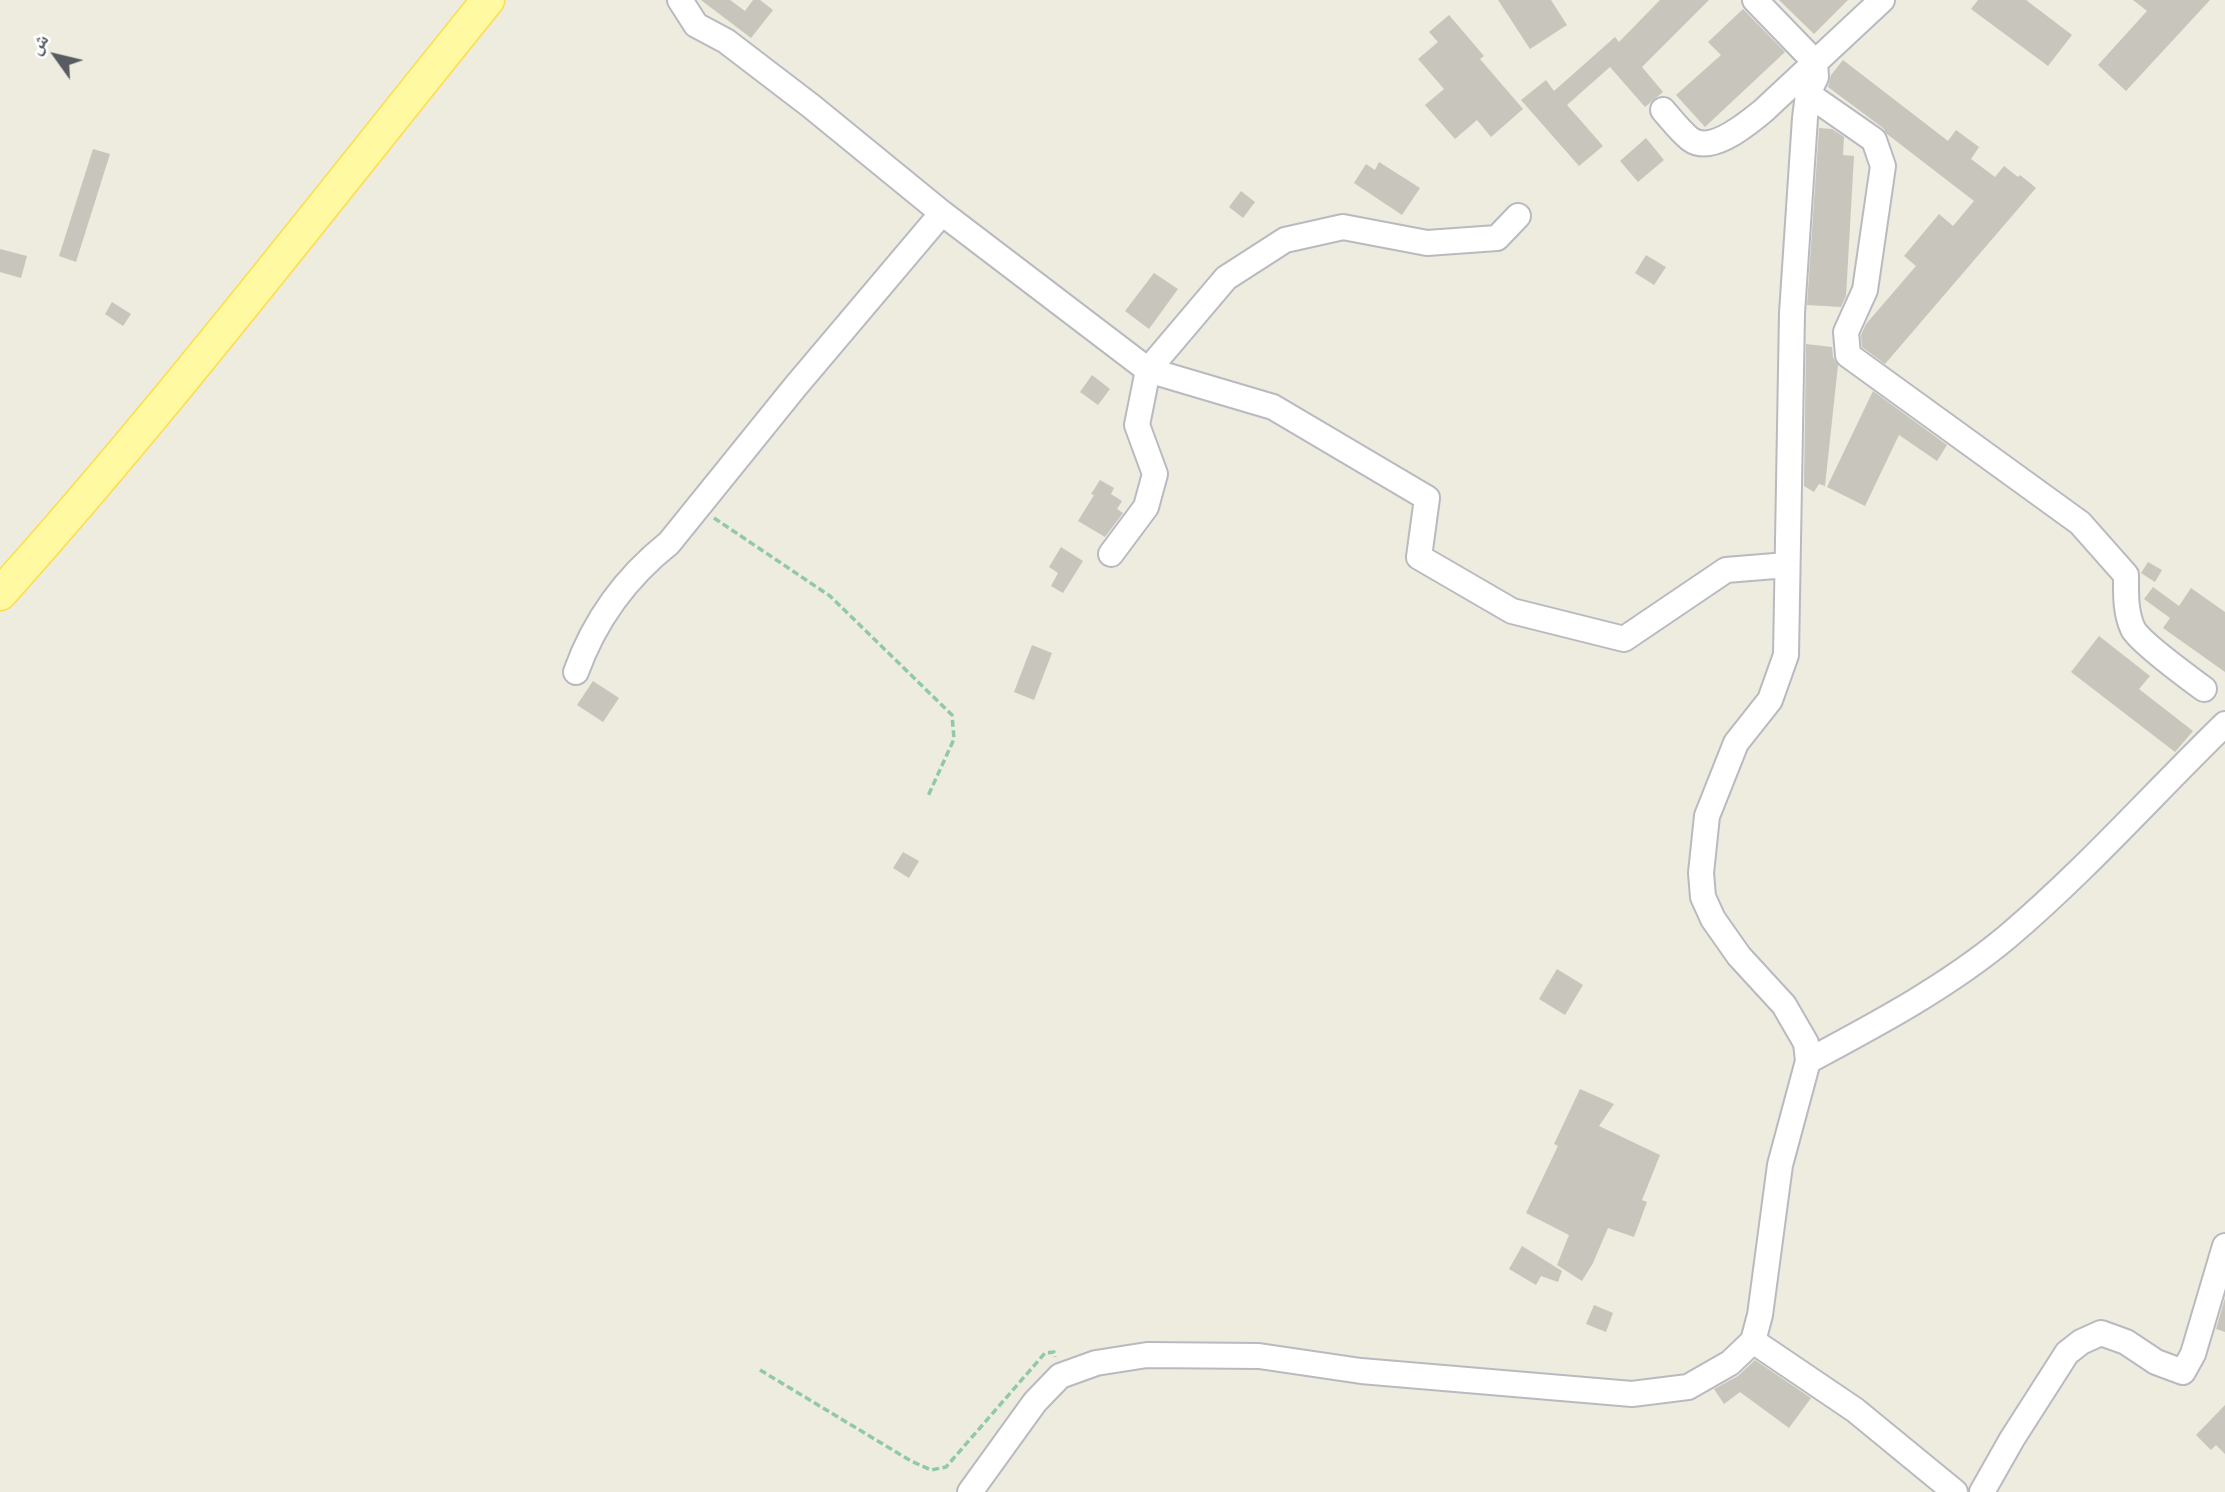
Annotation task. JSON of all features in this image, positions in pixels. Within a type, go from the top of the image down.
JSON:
[{"type":"main road","points":[[0,594],[58,529],[192,368],[488,0]]},
{"type":"street","points":[[680,0],[696,25],[726,41],[811,106],[942,213],[1148,370],[1273,407],[1427,498],[1419,557],[1512,611],[1624,639],[1726,570],[1787,565]]},
{"type":"street","points":[[970,1492],[1035,1402],[1060,1376],[1096,1363],[1147,1355],[1259,1356],[1361,1371],[1632,1394],[1688,1387],[1730,1363],[1753,1341],[1760,1315],[1780,1166],[1808,1061],[1806,1043],[1784,1005],[1740,956],[1713,919],[1703,897],[1701,873],[1707,816],[1736,743],[1770,700],[1786,655],[1793,313],[1802,145],[1808,94],[1816,77],[1815,62],[1755,0]]},
{"type":"street","points":[[1662,110],[1691,140],[1709,144],[1744,127],[1882,0]]},
{"type":"street","points":[[1808,94],[1874,140],[1883,166],[1865,290],[1846,332],[1848,355],[2080,523],[2126,575],[2126,604],[2133,630],[2204,689]]},
{"type":"street","points":[[576,672],[588,638],[600,616],[645,562],[669,543],[942,213]]},
{"type":"street","points":[[1111,554],[1146,507],[1155,474],[1137,425],[1148,370],[1226,278],[1285,240],[1343,227],[1427,243],[1497,239],[1518,216]]},
{"type":"street","points":[[1808,1061],[1915,1003],[2006,938],[2104,849],[2225,724]]},
{"type":"street","points":[[1982,1492],[2042,1390],[2067,1353],[2081,1342],[2101,1333],[2126,1342],[2156,1362],[2183,1372],[2193,1354],[2225,1246]]},
{"type":"street","points":[[1753,1341],[1854,1409],[1955,1492]]},
{"type":"path","points":[[698,507],[830,596],[952,715],[954,739],[928,796]]},
{"type":"path","points":[[760,1370],[911,1461],[931,1470],[946,1467],[1045,1353],[1054,1352],[1060,1376]]},
{"type":"building","points":[[701,0],[730,0],[745,11],[753,0],[760,0],[773,10],[751,38]]},
{"type":"building","points":[[1498,0],[1551,0],[1567,25],[1530,49]]},
{"type":"building","points":[[1660,0],[1709,0],[1642,67],[1663,92],[1645,107],[1610,67],[1567,105],[1603,146],[1579,166],[1521,100],[1546,80],[1554,91],[1615,37],[1619,42]]},
{"type":"building","points":[[1779,0],[1848,0],[1814,34]]},
{"type":"building","points":[[1978,0],[2026,0],[2072,35],[2048,66],[1971,9]]},
{"type":"building","points":[[2133,0],[2210,0],[2126,91],[2098,65],[2147,11]]},
{"type":"building","points":[[1743,9],[1785,52],[1705,127],[1676,95],[1721,55],[1708,42]]},
{"type":"building","points":[[1449,15],[1484,56],[1480,59],[1523,109],[1491,137],[1477,120],[1455,139],[1425,105],[1444,89],[1418,59],[1438,42],[1429,32]]},
{"type":"building","points":[[1843,60],[1948,141],[1956,130],[1979,147],[1971,159],[1995,177],[2004,166],[2036,188],[1885,364],[1862,347],[1861,335],[1866,324],[1916,266],[1904,256],[1939,214],[1953,226],[1974,201],[1828,87],[1831,75]]},
{"type":"building","points":[[1819,128],[1832,129],[1844,137],[1843,155],[1854,156],[1846,296],[1841,307],[1807,305]]},
{"type":"building","points":[[1646,138],[1664,160],[1638,182],[1620,161]]},
{"type":"building","points":[[93,149],[110,154],[76,262],[59,256]]},
{"type":"building","points":[[1379,162],[1420,188],[1402,215],[1354,183],[1366,164],[1375,170]]},
{"type":"building","points":[[1241,191],[1255,202],[1243,218],[1229,207]]},
{"type":"building","points":[[0,249],[27,256],[21,278],[0,272]]},
{"type":"building","points":[[1646,255],[1666,267],[1654,285],[1635,273]]},
{"type":"building","points":[[1154,273],[1178,289],[1149,329],[1125,311]]},
{"type":"building","points":[[112,302],[131,314],[123,326],[105,314]]},
{"type":"building","points":[[1806,344],[1832,347],[1833,357],[1838,365],[1825,486],[1819,484],[1814,492],[1804,486]]},
{"type":"building","points":[[1092,375],[1110,389],[1098,405],[1080,392]]},
{"type":"building","points":[[1873,391],[1947,445],[1937,461],[1899,435],[1865,506],[1827,487]]},
{"type":"building","points":[[1100,480],[1114,488],[1111,494],[1122,501],[1117,509],[1123,513],[1105,537],[1078,521]]},
{"type":"building","points":[[1061,547],[1083,561],[1063,593],[1051,586],[1058,573],[1049,567]]},
{"type":"building","points":[[2148,562],[2162,570],[2155,582],[2141,573]]},
{"type":"building","points":[[2153,587],[2179,606],[2191,588],[2225,612],[2225,672],[2163,628],[2170,618],[2144,599]]},
{"type":"building","points":[[2099,636],[2150,676],[2139,689],[2193,731],[2175,752],[2071,672]]},
{"type":"building","points":[[1032,645],[1052,653],[1034,700],[1014,692]]},
{"type":"building","points":[[593,681],[619,698],[603,722],[577,705]]},
{"type":"building","points":[[903,852],[919,861],[909,878],[893,868]]},
{"type":"building","points":[[1557,969],[1583,985],[1565,1015],[1539,999]]},
{"type":"building","points":[[1580,1089],[1614,1104],[1599,1126],[1660,1155],[1642,1200],[1647,1202],[1634,1237],[1608,1228],[1582,1281],[1557,1265],[1569,1235],[1526,1213],[1558,1146],[1554,1144]]},
{"type":"building","points":[[1522,1246],[1562,1271],[1558,1282],[1541,1276],[1536,1285],[1509,1269]]},
{"type":"building","points":[[2225,1298],[2225,1332],[2216,1329]]},
{"type":"building","points":[[1594,1305],[1613,1313],[1606,1332],[1586,1324]]},
{"type":"building","points":[[1755,1360],[1811,1398],[1789,1428],[1740,1392],[1724,1404],[1714,1389],[1738,1376]]},
{"type":"building","points":[[2225,1405],[2225,1454],[2216,1445],[2211,1450],[2196,1435]]}]
